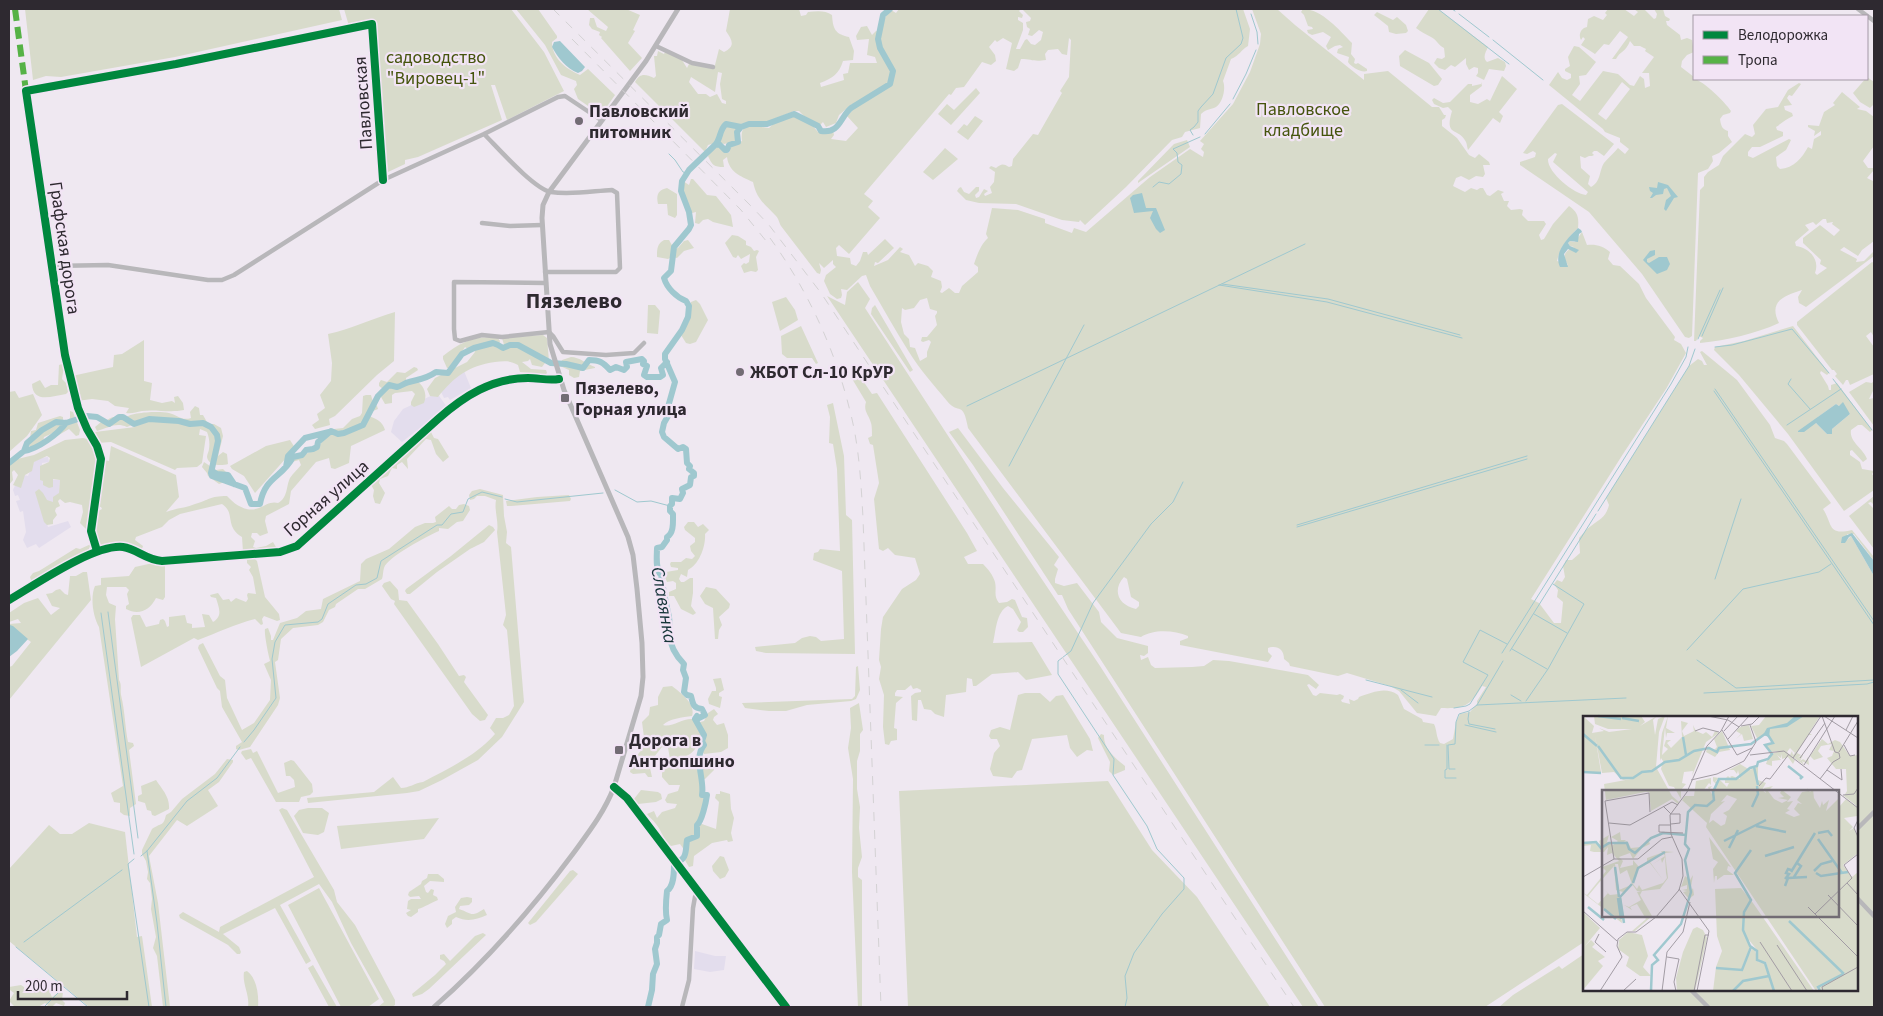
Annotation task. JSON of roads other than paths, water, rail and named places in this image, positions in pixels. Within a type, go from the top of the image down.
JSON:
[{"type":"main road","points":[[434,1007],[457,987],[528,910],[597,822],[614,787],[642,686],[642,643],[634,556],[618,514],[559,378],[551,350],[542,224],[543,205],[549,192],[656,46],[678,9]]},
{"type":"street","name":"Павловская","points":[[26,90],[176,64],[372,24],[383,180]]},
{"type":"street","points":[[656,46],[692,63],[714,67]]},
{"type":"street","name":"Графская дорога","points":[[26,90],[65,355],[78,408],[101,458],[91,531],[97,551]]},
{"type":"street","points":[[52,266],[108,265],[208,280],[222,280],[234,275],[383,180],[562,96],[565,96],[602,120]]},
{"type":"street","points":[[484,134],[517,168],[549,192],[612,190],[617,193],[620,268],[616,272],[608,273],[545,272]]},
{"type":"street","points":[[482,223],[510,226],[542,224]]},
{"type":"street","points":[[546,283],[454,282],[455,339],[460,341],[482,335],[502,336],[549,332],[554,336],[563,352],[606,354],[634,354],[644,343]]},
{"type":"street","name":"Горная улица","points":[[97,551],[125,547],[146,558],[146,561],[191,560],[287,551],[296,546],[467,395],[492,384],[516,378],[559,378]]},
{"type":"street","points":[[9,600],[97,551]]},
{"type":"street","points":[[614,787],[627,798],[786,1007]]},
{"type":"street","points":[[1858,828],[1874,812]]},
{"type":"street","points":[[682,1007],[689,980],[694,897],[698,892]]},
{"type":"street","points":[[1858,899],[1874,916]]},
{"type":"street","points":[[1692,991],[1708,1007]]},
{"type":"water","points":[[560,41],[585,67],[582,71],[578,73],[570,68],[557,55],[552,47],[554,42]]},
{"type":"water","points":[[1658,182],[1668,185],[1678,197],[1674,198],[1666,211],[1664,209],[1666,200],[1671,196],[1667,188],[1664,189],[1663,194],[1650,198],[1653,193],[1649,187],[1657,188]]},
{"type":"water","points":[[1142,193],[1146,208],[1156,208],[1165,230],[1160,233],[1150,218],[1153,211],[1134,213],[1130,198],[1133,195]]},
{"type":"water","points":[[1578,228],[1582,232],[1579,234],[1578,242],[1570,241],[1568,243],[1579,250],[1576,253],[1568,249],[1564,254],[1568,267],[1560,267],[1558,256],[1560,251]]},
{"type":"water","points":[[1655,250],[1655,255],[1647,259],[1647,262],[1649,263],[1659,257],[1667,257],[1670,264],[1667,270],[1657,274],[1643,260],[1650,251]]},
{"type":"water","points":[[1843,402],[1850,414],[1832,429],[1832,434],[1827,434],[1816,423],[1804,432],[1798,432],[1836,404],[1839,406]]},
{"type":"water","points":[[1852,533],[1874,561],[1874,576],[1851,536],[1845,543],[1841,543],[1842,537]]},
{"type":"water","points":[[10,625],[28,639],[9,657]]},
{"type":"waterway","name":"Славянка","points":[[648,1007],[653,974],[657,964],[655,949],[657,937],[661,924],[667,920],[667,891],[672,883],[674,865],[684,857],[687,840],[697,836],[697,825],[702,816],[707,795],[702,795],[699,763],[699,756],[704,745],[702,741],[704,735],[695,719],[697,716],[699,718],[705,715],[702,709],[694,705],[691,696],[684,692],[686,678],[683,670],[684,664],[672,646],[669,633],[669,617],[657,562],[657,548],[662,547],[672,530],[673,514],[670,511],[672,498],[680,499],[683,493],[682,489],[690,485],[691,477],[694,476],[687,463],[686,449],[683,447],[678,449],[664,437],[662,432],[668,416],[668,407],[675,382],[665,359],[665,354],[682,330],[688,317],[689,306],[686,301],[672,292],[664,278],[671,271],[674,247],[691,225],[689,212],[681,191],[682,181],[689,170],[715,145],[719,144],[727,150],[729,145],[738,142],[737,132],[741,127],[749,124],[767,124],[794,114],[818,126],[821,131],[832,130],[851,108],[890,84],[893,71],[880,48],[878,39],[883,15],[890,9]]},
{"type":"waterway","points":[[1193,135],[1190,130],[1198,122],[1198,111],[1213,94],[1226,58],[1241,44],[1243,38],[1236,9]]},
{"type":"waterway","points":[[1438,9],[1509,64]]},
{"type":"waterway","points":[[1251,14],[1257,32],[1258,44]]},
{"type":"waterway","points":[[1459,14],[1489,37]]},
{"type":"waterway","points":[[1493,40],[1543,80]]},
{"type":"waterway","points":[[1233,99],[1256,50]]},
{"type":"waterway","points":[[1205,134],[1230,104]]},
{"type":"waterway","points":[[715,145],[726,124],[741,127]]},
{"type":"waterway","points":[[1153,187],[1159,182],[1169,184],[1181,174],[1182,165],[1178,162],[1177,153],[1173,149],[1200,137]]},
{"type":"waterway","points":[[669,154],[683,172],[687,173]]},
{"type":"waterway","points":[[967,406],[1305,244]]},
{"type":"waterway","points":[[1222,284],[1328,299],[1460,335]]},
{"type":"waterway","points":[[1219,285],[1327,302],[1462,338]]},
{"type":"waterway","points":[[1702,336],[1723,288]]},
{"type":"waterway","points":[[1698,339],[1720,290]]},
{"type":"waterway","points":[[1009,466],[1084,325]]},
{"type":"waterway","points":[[1715,347],[1732,345],[1792,329],[1829,373]]},
{"type":"waterway","points":[[9,463],[24,451],[27,443],[42,430],[56,422],[66,423],[87,416],[97,417],[109,424],[119,417],[123,417],[134,424],[149,419],[179,421],[190,424],[203,423],[211,427],[217,435],[218,441],[212,476],[245,488],[251,504],[260,504],[262,495],[270,482],[289,464],[293,457],[302,455],[306,450],[317,447],[318,442],[331,431],[338,434],[344,433],[363,425],[378,396],[389,385],[397,387],[436,372],[448,373],[462,354],[474,348],[493,343],[503,348],[510,345],[518,345],[551,363],[583,368],[589,360],[596,360],[603,363],[610,370],[616,367],[624,370],[627,367],[626,362],[642,359],[644,361],[643,364],[647,366],[644,375],[647,377],[660,377],[663,375],[661,368],[667,362]]},
{"type":"waterway","points":[[1502,653],[1671,384],[1686,357],[1688,347]]},
{"type":"waterway","points":[[1598,511],[1689,366],[1695,349]]},
{"type":"waterway","points":[[1791,379],[1788,384],[1810,409]]},
{"type":"waterway","points":[[1833,379],[1872,430]]},
{"type":"waterway","points":[[1715,389],[1874,621]]},
{"type":"waterway","points":[[1787,425],[1841,389]]},
{"type":"waterway","points":[[1714,391],[1874,625]]},
{"type":"waterway","points":[[24,451],[47,440],[66,423]]},
{"type":"waterway","points":[[286,467],[288,456],[305,438],[329,432]]},
{"type":"waterway","points":[[1297,525],[1527,456]]},
{"type":"waterway","points":[[1297,527],[1527,459]]},
{"type":"waterway","points":[[212,471],[217,474],[228,475],[234,484]]},
{"type":"waterway","points":[[1125,1007],[1127,998],[1125,976],[1134,953],[1162,914],[1184,889],[1184,878],[1157,849],[1147,826],[1113,775],[1114,759],[1058,674],[1058,661],[1071,651],[1093,603],[1151,524],[1173,502],[1183,482]]},
{"type":"waterway","points":[[615,490],[637,502],[651,501],[670,506]]},
{"type":"waterway","points":[[244,742],[276,698],[272,659],[275,642],[285,625],[318,622],[322,619],[328,604],[356,585],[366,584],[377,578],[381,561],[437,525],[442,525],[451,514],[463,512],[468,499],[482,492],[502,497]]},
{"type":"waterway","points":[[505,499],[517,502],[603,493]]},
{"type":"waterway","points":[[1715,579],[1741,499]]},
{"type":"waterway","points":[[1510,651],[1596,514]]},
{"type":"waterway","points":[[1687,650],[1743,589],[1819,572],[1831,564]]},
{"type":"waterway","points":[[1526,701],[1548,669],[1584,604],[1553,584]]},
{"type":"waterway","points":[[108,612],[138,838]]},
{"type":"waterway","points":[[101,613],[134,854]]},
{"type":"waterway","points":[[1534,614],[1567,633]]},
{"type":"waterway","points":[[1454,708],[1470,704],[1488,675],[1463,662],[1480,630],[1507,644]]},
{"type":"waterway","points":[[1512,649],[1547,669]]},
{"type":"waterway","points":[[1697,660],[1736,688],[1874,680]]},
{"type":"waterway","points":[[1477,705],[1503,661]]},
{"type":"waterway","points":[[1366,680],[1432,697]]},
{"type":"waterway","points":[[1704,693],[1867,684],[1874,682]]},
{"type":"waterway","points":[[1401,690],[1418,703]]},
{"type":"waterway","points":[[1511,695],[1521,701]]},
{"type":"waterway","points":[[1455,769],[1449,769],[1448,745],[1455,744],[1456,722],[1459,714],[1469,711],[1477,705],[1626,698]]},
{"type":"waterway","points":[[1469,712],[1469,724],[1495,729]]},
{"type":"waterway","points":[[1465,725],[1496,732]]},
{"type":"waterway","points":[[1425,745],[1439,745]]},
{"type":"waterway","points":[[1447,745],[1445,778],[1456,778]]},
{"type":"waterway","points":[[141,856],[187,801],[217,778],[240,747]]},
{"type":"waterway","points":[[147,851],[166,1007]]},
{"type":"waterway","points":[[134,859],[128,864],[149,1007]]},
{"type":"waterway","points":[[24,942],[122,870]]},
{"type":"waterway","points":[[16,947],[88,1007]]},
{"type":"waterway","points":[[44,1007],[63,988]]},
{"type":"railway","points":[[553,9],[769,225],[821,293],[1294,1007]]},
{"type":"railway","points":[[572,39],[741,210],[771,247]]},
{"type":"railway","points":[[770,238],[808,299],[828,342],[844,388],[858,450],[863,518],[881,1007]]},
{"type":"place","name":"Павловский питомник","points":[[579,121]]},
{"type":"place","name":"ЖБОТ Сл-10 КрУР","points":[[740,372]]},
{"type":"place","name":"Пязелево, Горная улица","points":[[565,398]]},
{"type":"place","name":"Дорога в Антропшино","points":[[619,750]]},
{"type":"district","name":"Пязелево","points":[[574,300]]},
{"type":"park label","name":"садоводство \"Вировец-1\"","points":[[436,67]]},
{"type":"park label","name":"Павловское кладбище","points":[[1303,119]]}]
